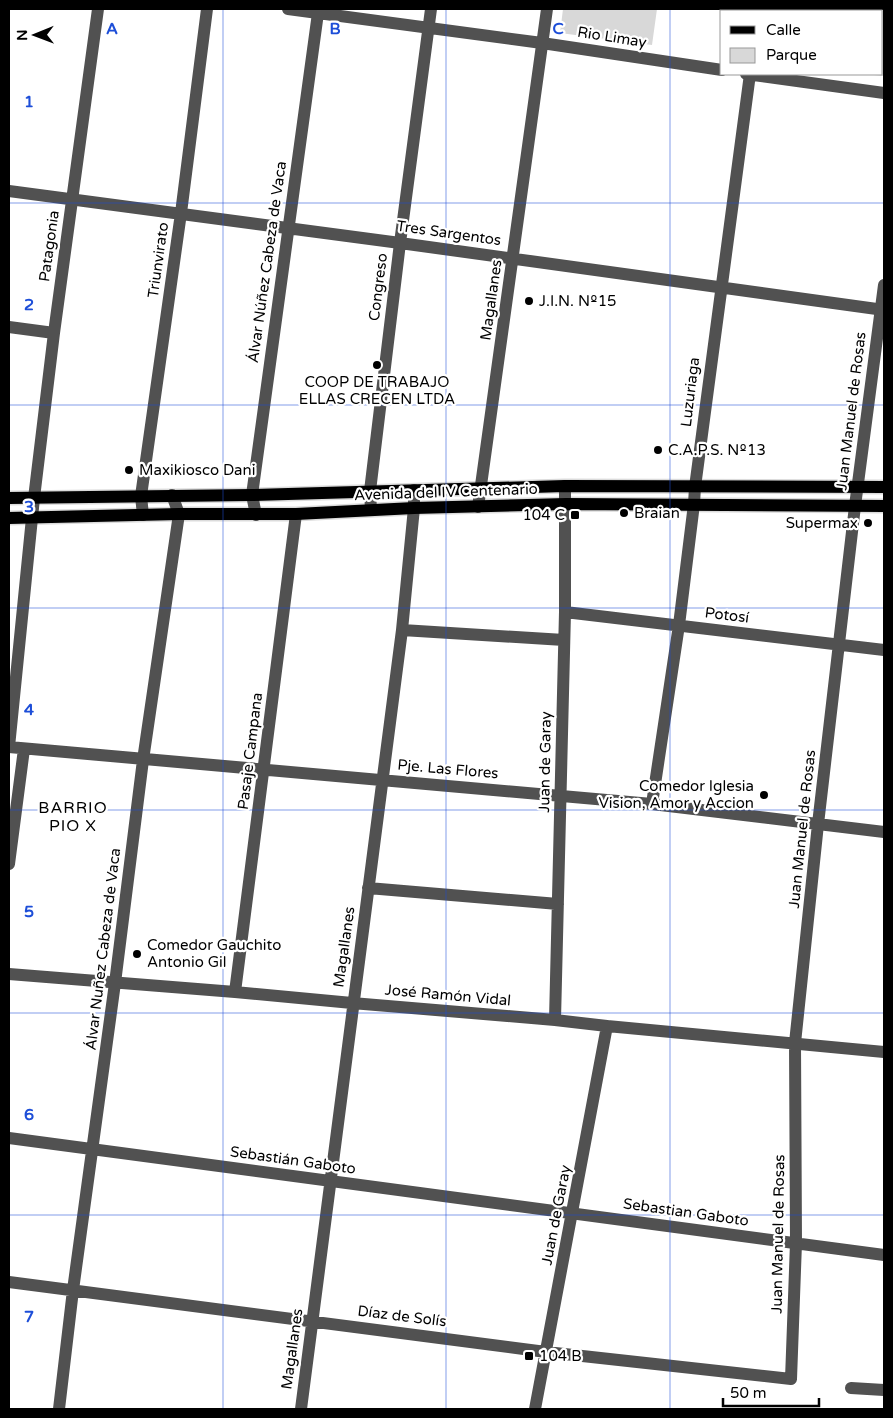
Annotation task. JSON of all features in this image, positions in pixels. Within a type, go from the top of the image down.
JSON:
[{"type":"main road","name":"Avenida del IV Centenario","points":[[9,498],[252,495],[565,486],[884,487]]},
{"type":"main road","name":"Avenida del IV Centenario","points":[[9,518],[179,514],[296,514],[414,508],[566,504],[884,506]]},
{"type":"street","name":"Patagonia","points":[[9,747],[14,649],[98,9]]},
{"type":"street","name":"Triunvirato","points":[[143,516],[141,496],[181,214],[207,9]]},
{"type":"street","name":"Rio Limay","points":[[288,9],[542,43],[720,70]]},
{"type":"street","name":"Congreso","points":[[371,510],[370,491],[431,9]]},
{"type":"street","name":"Magallanes","points":[[478,507],[547,9]]},
{"type":"street","name":"Álvar Núñez Cabeza de Vaca","points":[[256,515],[252,495],[318,13]]},
{"type":"street","name":"Luzuriaga","points":[[652,804],[679,625],[720,288],[750,75]]},
{"type":"street","points":[[757,75],[884,93]]},
{"type":"street","name":"Tres Sargentos","points":[[9,191],[513,258],[883,310]]},
{"type":"street","name":"Juan Manuel de Rosas","points":[[791,1379],[796,1244],[795,1043],[855,506],[883,310],[884,285]]},
{"type":"street","points":[[9,327],[54,333]]},
{"type":"street","name":"Juan de Garay","points":[[555,1020],[565,612],[565,486]]},
{"type":"street","name":"Magallanes","points":[[301,1409],[352,1003],[402,630],[414,508],[414,490]]},
{"type":"street","name":"Álvar Nuñez Cabeza de Vaca","points":[[59,1409],[143,760],[179,514],[172,495]]},
{"type":"street","name":"Pasaje Campana","points":[[235,992],[296,514]]},
{"type":"street","name":"Potosí","points":[[565,612],[884,650]]},
{"type":"street","points":[[402,630],[564,640]]},
{"type":"street","name":"Pje. Las Flores","points":[[9,747],[560,795],[884,832]]},
{"type":"street","points":[[9,864],[24,749]]},
{"type":"street","points":[[368,888],[558,904]]},
{"type":"street","name":"José Ramón Vidal","points":[[9,974],[555,1020],[884,1052]]},
{"type":"street","name":"Juan de Garay","points":[[535,1409],[607,1026]]},
{"type":"street","name":"Sebastián Gaboto","points":[[9,1138],[573,1213]]},
{"type":"street","name":"Sebastian Gaboto","points":[[573,1213],[884,1255]]},
{"type":"street","name":"Díaz de Solís","points":[[9,1282],[546,1352],[791,1379]]},
{"type":"street","points":[[851,1388],[884,1390]]},
{"type":"green space","points":[[563,9],[657,9],[652,45],[560,33]]},
{"type":"green space","points":[[884,9],[884,76],[874,75],[883,75],[883,10],[771,10]]},
{"type":"place","name":"J.I.N. Nº15","points":[[529,301]]},
{"type":"place","name":"COOP DE TRABAJO ELLAS CRECEN LTDA","points":[[377,365]]},
{"type":"place","name":"C.A.P.S. Nº13","points":[[658,450]]},
{"type":"place","name":"Maxikiosco Dani","points":[[129,470]]},
{"type":"place","name":"Braian","points":[[624,513]]},
{"type":"place","name":"104 C","points":[[575,515]]},
{"type":"place","name":"Supermax","points":[[868,523]]},
{"type":"place","name":"Comedor Iglesia Vision, Amor y Accion","points":[[764,795]]},
{"type":"place","name":"Comedor Gauchito Antonio Gil","points":[[137,954]]},
{"type":"place","name":"104 B","points":[[529,1356]]},
{"type":"district","name":"BARRIO PIO X","points":[[73,816]]}]
